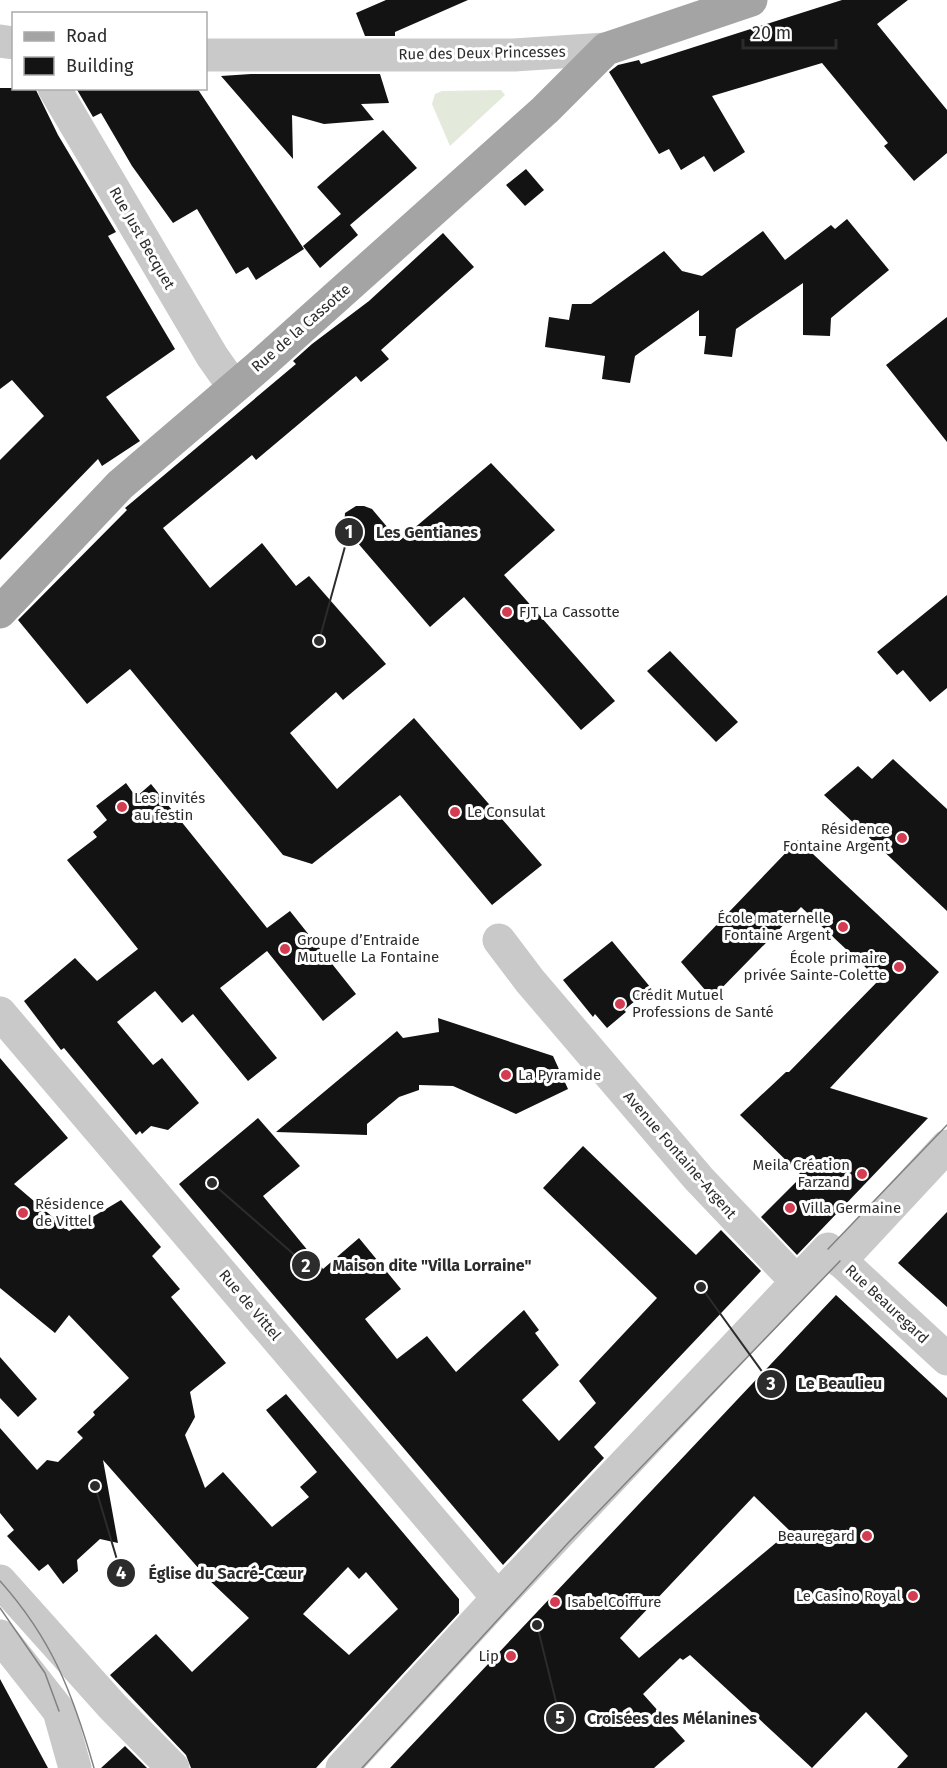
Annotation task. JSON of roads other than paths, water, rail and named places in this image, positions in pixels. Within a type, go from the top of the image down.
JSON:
[{"type":"main road","name":"Rue des Deux Princesses","points":[[606,49],[751,0]]},
{"type":"main road","name":"Rue de la Cassotte","points":[[0,612],[120,485],[232,386],[258,367],[537,118],[606,49]]},
{"type":"street","name":"Rue des Deux Princesses","points":[[207,55],[514,55],[606,49]]},
{"type":"street","name":"Rue Just Becquet","points":[[55,90],[232,386]]},
{"type":"street","name":"Avenue Fontaine-Argent","points":[[499,940],[530,981],[699,1179],[797,1282]]},
{"type":"street","name":"Rue de Vittel","points":[[0,1013],[498,1598]]},
{"type":"street","points":[[342,1768],[498,1598],[797,1282],[834,1255],[947,1146]]},
{"type":"street","name":"Rue Beauregard","points":[[834,1255],[947,1359]]},
{"type":"street","points":[[0,1581],[96,1689],[173,1768]]},
{"type":"street","points":[[0,1636],[59,1711],[75,1768]]},
{"type":"tram line","points":[[828,1249],[947,1125]]},
{"type":"tram line","points":[[362,1768],[568,1543],[840,1261]]},
{"type":"tram line","points":[[0,1581],[34,1624],[59,1668],[78,1716],[94,1768]]},
{"type":"tram line","points":[[0,1608],[45,1673],[59,1711]]},
{"type":"place","name":"FJT La Cassotte","points":[[507,612]]},
{"type":"place","name":"Les Gentianes","points":[[319,641]]},
{"type":"place","name":"Les invités au festin","points":[[122,807]]},
{"type":"place","name":"Le Consulat","points":[[455,812]]},
{"type":"place","name":"Résidence Fontaine Argent","points":[[902,838]]},
{"type":"place","name":"École maternelle Fontaine Argent","points":[[843,927]]},
{"type":"place","name":"Groupe d’Entraide Mutuelle La Fontaine","points":[[285,949]]},
{"type":"place","name":"École primaire privée Sainte-Colette","points":[[899,967]]},
{"type":"place","name":"Crédit Mutuel Professions de Santé","points":[[620,1004]]},
{"type":"place","name":"La Pyramide","points":[[506,1075]]},
{"type":"place","name":"Meila Création Farzand","points":[[862,1174]]},
{"type":"place","name":"Maison dite \"Villa Lorraine\"","points":[[212,1183]]},
{"type":"place","name":"Villa Germaine","points":[[790,1208]]},
{"type":"place","name":"Résidence de Vittel","points":[[23,1213]]},
{"type":"place","name":"Le Beaulieu","points":[[701,1287]]},
{"type":"place","name":"Église du Sacré-Cœur","points":[[95,1486]]},
{"type":"place","name":"Beauregard","points":[[867,1536]]},
{"type":"place","name":"Le Casino Royal","points":[[913,1596]]},
{"type":"place","name":"IsabelCoiffure","points":[[555,1602]]},
{"type":"place","name":"Croisées des Mélanines","points":[[537,1625]]},
{"type":"place","name":"Lip","points":[[511,1656]]}]
